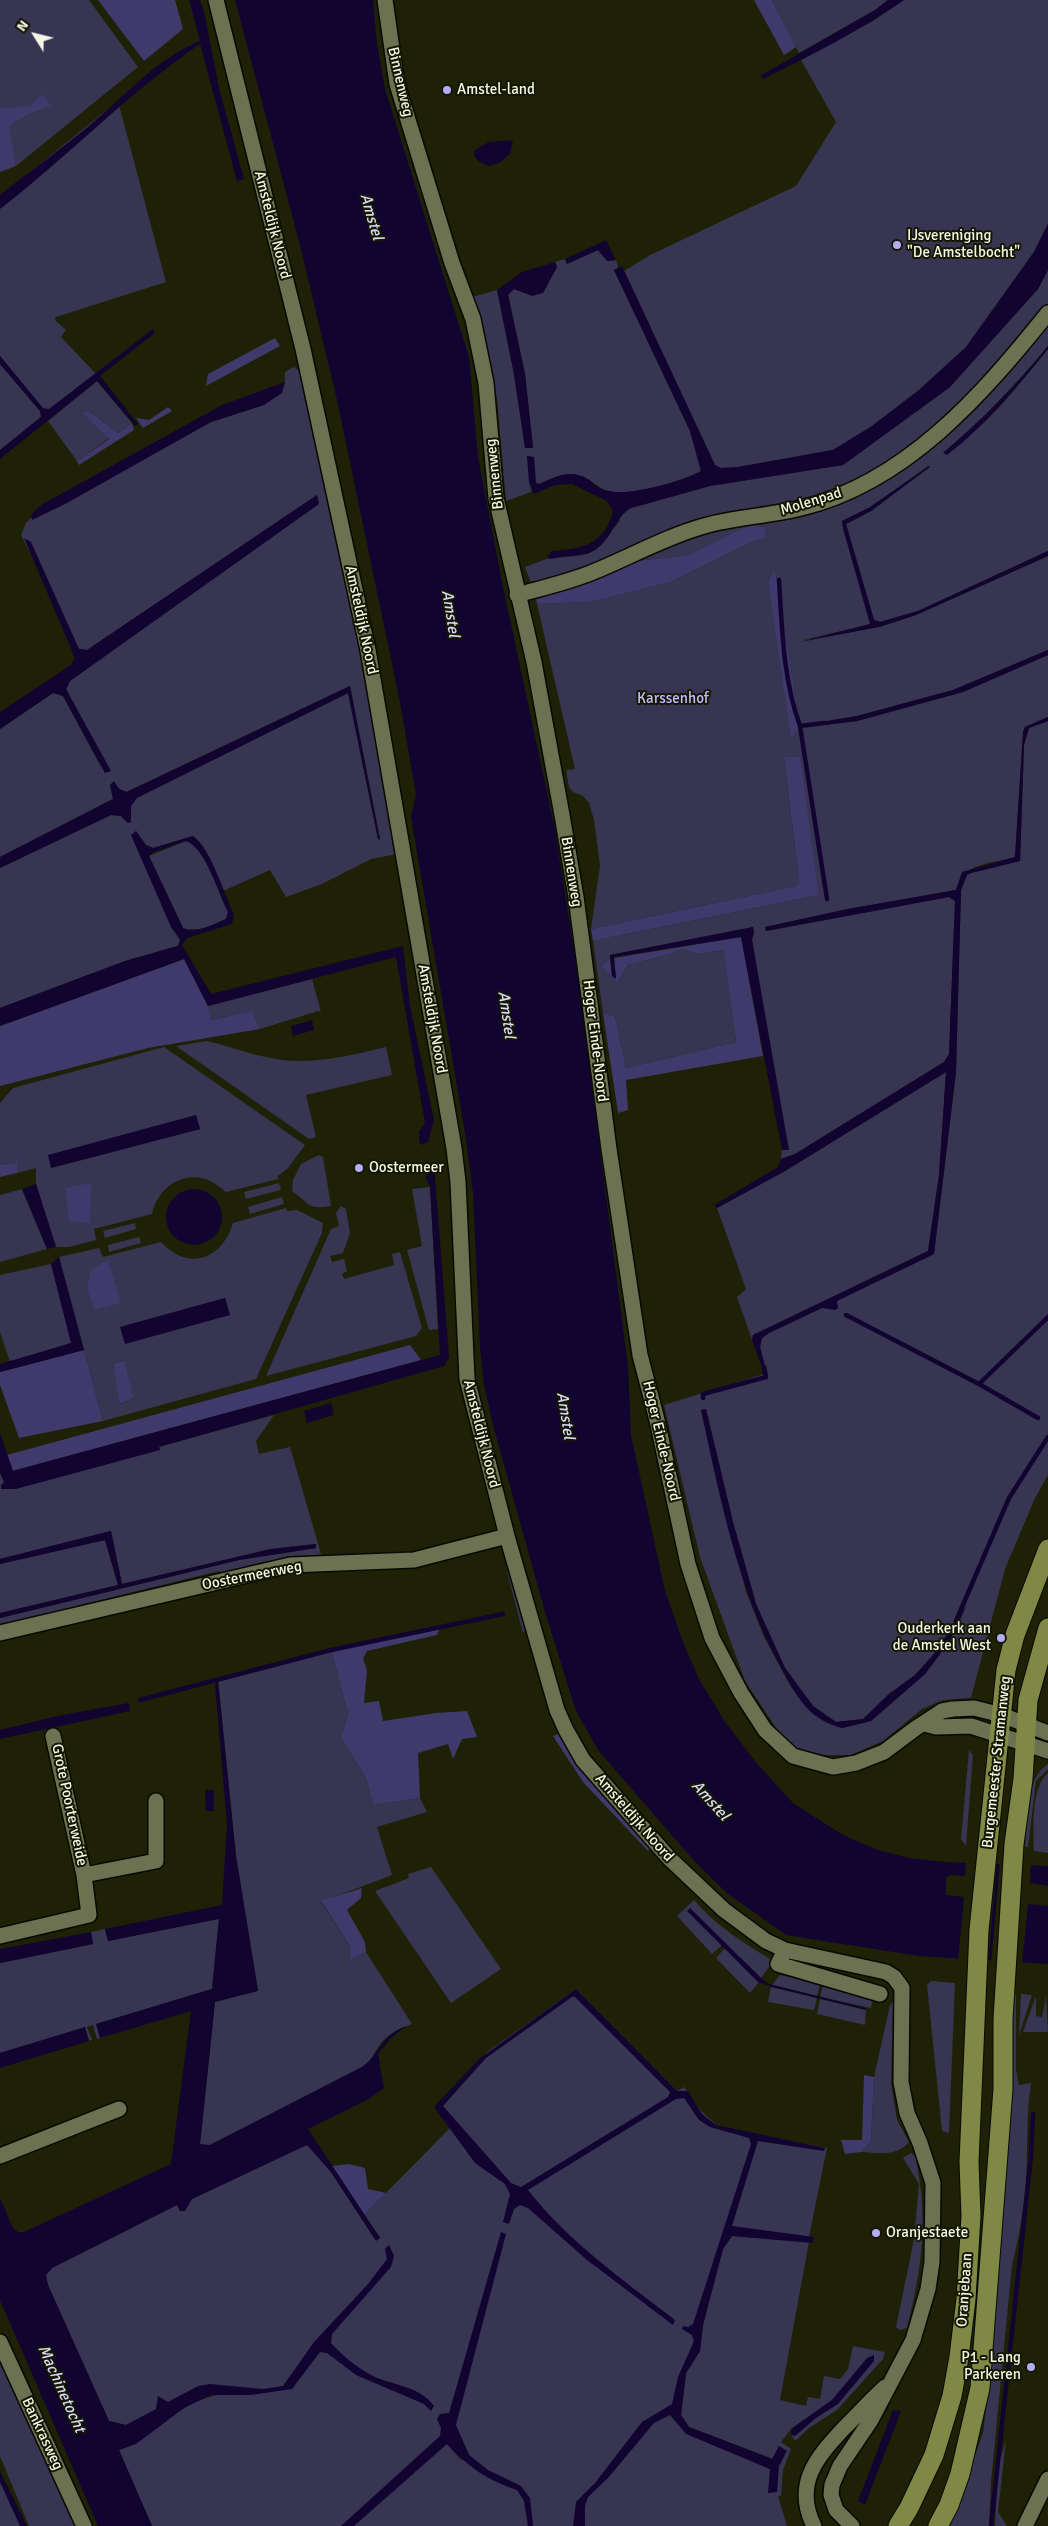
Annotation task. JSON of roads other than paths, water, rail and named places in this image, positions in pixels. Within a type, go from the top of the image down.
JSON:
[{"type":"main road","name":"Burgemeester Stramanweg","points":[[1005,1984],[1014,1844],[1017,1736],[1002,1716],[1006,1670],[1015,1635],[1048,1549]]},
{"type":"main road","name":"Burgemeester Stramanweg","points":[[976,1983],[988,1843],[1033,1676],[1048,1628]]},
{"type":"main road","name":"Oranjebaan","points":[[898,2526],[909,2508],[934,2455],[952,2396],[959,2357],[966,2300],[971,2216],[969,2162],[976,1983]]},
{"type":"main road","name":"Oranjebaan","points":[[938,2526],[949,2505],[960,2474],[980,2388],[1003,2089],[1005,1984]]},
{"type":"street","name":"Amsteldijk Noord","points":[[216,0],[303,349],[368,650],[454,1148],[458,1182],[467,1379],[507,1536],[557,1710],[583,1760],[629,1814],[699,1889],[744,1926],[766,1941],[785,1950],[886,1972],[894,1977],[902,1988],[900,2048],[904,2103],[933,2182],[934,2236],[928,2289],[919,2324],[905,2357],[871,2420],[840,2466],[832,2485],[831,2495],[836,2510],[852,2526]]},
{"type":"street","name":"Binnenweg","points":[[385,0],[397,84],[452,263],[473,319],[486,383],[496,498],[534,662],[562,815],[584,954]]},
{"type":"street","name":"Molenpad","points":[[517,595],[592,573],[666,538],[706,525],[801,508],[836,496],[882,475],[921,446],[965,408],[1048,313]]},
{"type":"street","name":"Hoger Einde-Noord","points":[[584,954],[611,1159],[640,1355],[656,1413],[688,1564],[712,1638],[740,1693],[765,1730],[793,1756],[833,1766],[856,1763],[884,1752],[942,1711],[974,1708],[1002,1716]]},
{"type":"street","name":"Oostermeerweg","points":[[0,1633],[290,1565],[414,1560],[507,1536]]},
{"type":"street","points":[[924,1724],[936,1727],[971,1726],[1017,1736],[1048,1751]]},
{"type":"street","points":[[1017,1736],[1048,1733]]},
{"type":"street","name":"Grote Poorterweide","points":[[0,1936],[89,1916],[84,1875],[54,1736]]},
{"type":"street","name":"Grote Poorterweide","points":[[84,1875],[156,1861],[156,1801]]},
{"type":"street","points":[[785,1950],[778,1964],[880,1994]]},
{"type":"street","points":[[0,2156],[119,2109]]},
{"type":"street","name":"Bankrasweg","points":[[0,2342],[84,2526]]},
{"type":"street","name":"Amsteldijk Noord","points":[[814,2526],[807,2501],[808,2479],[816,2461],[891,2380]]},
{"type":"street","points":[[1025,2526],[1048,2479]]},
{"type":"water","points":[[189,0],[200,0],[204,11],[219,88],[244,179],[237,181],[200,44],[148,83],[0,209],[0,195],[85,129],[158,65],[200,41]]},
{"type":"water","name":"Amstel","points":[[235,0],[373,0],[377,44],[385,89],[469,357],[478,457],[502,582],[555,830],[575,957],[628,1366],[631,1435],[665,1591],[683,1642],[699,1679],[725,1722],[758,1765],[793,1803],[843,1835],[878,1850],[909,1858],[944,1862],[1048,1866],[1048,1964],[919,1956],[786,1935],[728,1894],[696,1863],[598,1750],[576,1711],[545,1612],[493,1425],[484,1385],[480,1347],[473,1193],[465,1133],[411,817],[416,795],[400,702],[337,400],[301,249]]},
{"type":"water","points":[[888,0],[904,0],[817,52],[763,79],[760,76],[875,10]]},
{"type":"water","points":[[513,140],[510,154],[499,163],[489,166],[478,161],[474,155],[475,150],[489,142]]},
{"type":"water","points":[[1048,224],[1048,270],[1038,289],[950,387],[843,465],[710,486],[631,508],[620,518],[603,544],[597,549],[580,555],[550,559],[547,557],[552,551],[582,546],[598,538],[609,523],[613,511],[607,501],[572,484],[555,485],[534,494],[529,482],[527,456],[534,457],[536,483],[539,484],[564,474],[576,474],[583,476],[603,490],[618,492],[630,492],[656,487],[701,471],[690,431],[614,270],[622,266],[715,465],[721,468],[738,467],[833,450],[872,426],[919,390],[966,347],[1034,252]]},
{"type":"water","points":[[606,240],[616,260],[607,261],[598,250],[567,264],[565,259]]},
{"type":"water","points":[[555,262],[557,267],[543,293],[532,296],[514,289],[508,295],[525,374],[533,448],[525,448],[514,374],[497,290],[522,272]]},
{"type":"water","points":[[153,329],[155,333],[100,376],[138,424],[135,426],[97,381],[0,459],[0,450],[41,417],[40,411],[0,364],[0,356],[43,408],[49,409]]},
{"type":"water","points":[[1048,346],[1048,349],[1024,378],[987,419],[947,455],[943,453],[998,402]]},
{"type":"water","points":[[285,382],[282,393],[264,405],[211,422],[67,503],[32,520],[31,515],[41,505],[222,405]]},
{"type":"water","points":[[929,466],[871,511],[846,524],[874,620],[880,622],[918,611],[1048,551],[1048,556],[916,615],[879,627],[800,642],[870,624],[842,521],[870,507]]},
{"type":"water","points":[[317,495],[319,504],[70,681],[66,689],[111,771],[105,773],[63,696],[53,693],[0,729],[0,712],[71,665],[75,658],[24,538],[31,542],[79,649],[87,650]]},
{"type":"water","points":[[1048,650],[1048,655],[963,692],[857,721],[825,725],[821,722],[857,716],[953,690]]},
{"type":"water","points":[[350,686],[380,840],[378,839],[348,693],[137,798],[131,806],[131,822],[128,823],[121,816],[111,815],[0,868],[0,857],[113,799],[110,785],[114,781],[119,789],[127,792]]},
{"type":"water","points":[[1048,717],[1048,721],[1029,728],[1024,745],[1020,861],[971,873],[967,875],[961,890],[956,1072],[934,1254],[837,1301],[838,1308],[835,1310],[822,1308],[769,1333],[762,1338],[760,1347],[766,1369],[763,1370],[752,1340],[753,1335],[928,1251],[939,1175],[946,1072],[785,1171],[717,1208],[714,1205],[778,1167],[781,1159],[795,1154],[944,1062],[949,1054],[955,901],[949,897],[766,931],[765,927],[848,909],[956,890],[962,872],[1015,857],[1023,732],[1025,727]]},
{"type":"water","points":[[136,831],[146,845],[153,848],[193,836],[206,851],[234,914],[232,924],[187,938],[182,945],[211,994],[403,946],[410,1006],[434,1120],[428,1142],[422,1145],[419,1142],[419,1132],[425,1123],[396,957],[208,1006],[184,959],[0,1026],[0,1008],[125,961],[178,946],[180,940],[171,927],[131,835]],"holes":[[[186,841],[193,845],[211,872],[228,912],[226,919],[205,928],[188,930],[183,928],[149,856],[154,852]]]},
{"type":"water","points":[[753,927],[752,940],[789,1150],[782,1150],[741,937],[614,957],[616,979],[612,976],[610,955]]},
{"type":"water","points":[[312,1020],[314,1030],[293,1036],[291,1026]]},
{"type":"water","points":[[196,1115],[200,1129],[51,1168],[48,1155]]},
{"type":"water","points":[[434,1165],[449,1357],[444,1366],[159,1447],[160,1450],[16,1489],[1,1489],[1,1485],[4,1482],[0,1473],[0,1433],[13,1471],[440,1355],[430,1187],[426,1179],[428,1166]]},
{"type":"water","points":[[36,1184],[56,1247],[47,1249],[22,1189]]},
{"type":"water","points":[[194,1189],[205,1191],[214,1197],[220,1206],[222,1217],[220,1228],[214,1237],[205,1243],[194,1245],[183,1243],[174,1237],[168,1228],[166,1217],[168,1206],[174,1197],[183,1191]]},
{"type":"water","points":[[59,1257],[84,1350],[0,1372],[0,1364],[71,1343],[51,1264]]},
{"type":"water","points":[[225,1298],[230,1315],[125,1344],[120,1327]]},
{"type":"water","points":[[331,1403],[334,1415],[307,1423],[304,1411]]},
{"type":"water","points":[[706,1409],[733,1522],[756,1604],[785,1668],[813,1706],[836,1722],[863,1719],[889,1694],[915,1675],[934,1654],[967,1605],[949,1642],[925,1674],[871,1721],[842,1728],[819,1718],[802,1702],[780,1666],[752,1605],[741,1573],[715,1476],[701,1410]]},
{"type":"water","points":[[111,1531],[122,1584],[271,1549],[316,1544],[316,1548],[239,1560],[0,1618],[0,1613],[118,1585],[105,1540],[0,1564],[0,1559]]},
{"type":"water","name":"Machinetocht","points":[[218,1682],[236,1856],[258,1991],[215,2002],[200,2144],[210,2145],[362,2067],[390,2035],[406,2026],[390,2039],[378,2054],[384,2088],[369,2099],[308,2129],[380,2238],[376,2241],[331,2172],[307,2145],[192,2199],[185,2211],[180,2211],[177,2205],[52,2268],[46,2275],[48,2285],[109,2421],[126,2425],[156,2409],[158,2396],[168,2402],[198,2386],[210,2384],[263,2389],[283,2386],[314,2342],[368,2284],[387,2259],[385,2249],[389,2245],[394,2256],[391,2267],[332,2334],[331,2343],[350,2361],[367,2373],[414,2390],[422,2394],[434,2406],[431,2411],[424,2404],[356,2375],[327,2353],[320,2352],[292,2389],[251,2395],[211,2395],[184,2408],[136,2444],[119,2450],[152,2526],[98,2526],[0,2300],[0,2198],[13,2228],[18,2232],[24,2232],[171,2164],[191,2011],[100,2038],[96,2024],[212,1989],[219,1919],[108,1941],[105,1929],[222,1905],[227,1825],[215,1684]]},
{"type":"water","points":[[129,1703],[130,1711],[0,1739],[0,1730],[62,1715]]},
{"type":"water","points":[[205,1790],[214,1790],[214,1811],[206,1811]]},
{"type":"water","points":[[690,1908],[769,1984],[866,2008],[866,2010],[758,1982],[687,1911]]},
{"type":"water","points":[[91,1932],[93,1944],[0,1963],[0,1949]]},
{"type":"water","points":[[576,1989],[677,2091],[688,2091],[702,2114],[716,2125],[825,2148],[824,2151],[758,2141],[732,2226],[814,2237],[813,2243],[732,2236],[723,2249],[703,2325],[700,2351],[686,2373],[681,2415],[689,2427],[772,2459],[779,2446],[787,2451],[779,2466],[777,2492],[768,2493],[770,2469],[686,2434],[670,2415],[654,2423],[608,2478],[588,2497],[585,2506],[585,2526],[573,2526],[576,2502],[595,2483],[642,2422],[672,2404],[678,2377],[694,2341],[692,2335],[682,2329],[683,2326],[688,2327],[693,2324],[751,2144],[749,2138],[710,2127],[699,2120],[684,2098],[676,2099],[528,2190],[561,2227],[597,2260],[675,2320],[673,2325],[587,2260],[528,2208],[520,2205],[514,2209],[509,2224],[503,2222],[510,2194],[505,2184],[475,2163],[434,2107],[479,2059]],"holes":[[[572,1997],[575,1997],[670,2092],[668,2097],[521,2187],[511,2183],[443,2106],[486,2058]]]},
{"type":"water","points":[[85,2027],[89,2041],[0,2068],[0,2053]]},
{"type":"water","points":[[501,2232],[506,2234],[456,2425],[469,2455],[488,2470],[521,2486],[530,2498],[533,2526],[528,2526],[524,2501],[517,2490],[479,2472],[447,2444],[354,2526],[341,2526],[440,2436],[441,2428],[437,2419],[440,2414],[449,2413]]},
{"type":"water","points":[[874,2355],[874,2361],[838,2404],[816,2418],[795,2436],[791,2435],[791,2429],[832,2400],[867,2358]]},
{"type":"water","points":[[893,2410],[901,2411],[865,2505],[858,2501]]},
{"type":"water","points":[[0,2471],[27,2526],[20,2526],[0,2482]]},
{"type":"waterway","points":[[779,580],[782,635],[787,672],[794,708],[800,726],[827,899]]},
{"type":"waterway","points":[[800,726],[824,723]]},
{"type":"waterway","points":[[846,1315],[979,1384],[1038,1418]]},
{"type":"waterway","points":[[979,1384],[1048,1317]]},
{"type":"waterway","points":[[703,1398],[703,1394],[766,1377],[764,1367]]},
{"type":"waterway","points":[[956,1621],[1009,1498],[1048,1437]]},
{"type":"waterway","points":[[140,1700],[331,1650],[503,1614]]},
{"type":"waterway","points":[[991,2526],[1031,2156],[1033,2114]]},
{"type":"place","name":"Amstel-land","points":[[447,90]]},
{"type":"place","name":"IJsvereniging \"De Amstelbocht\"","points":[[897,245]]},
{"type":"place","name":"Oostermeer","points":[[359,1168]]},
{"type":"place","name":"Ouderkerk aan de Amstel West","points":[[1001,1638]]},
{"type":"place","name":"Oranjestaete","points":[[876,2233]]},
{"type":"place","name":"P1 - Lang Parkeren","points":[[1031,2367]]},
{"type":"park label","name":"Karssenhof","points":[[673,699]]}]
